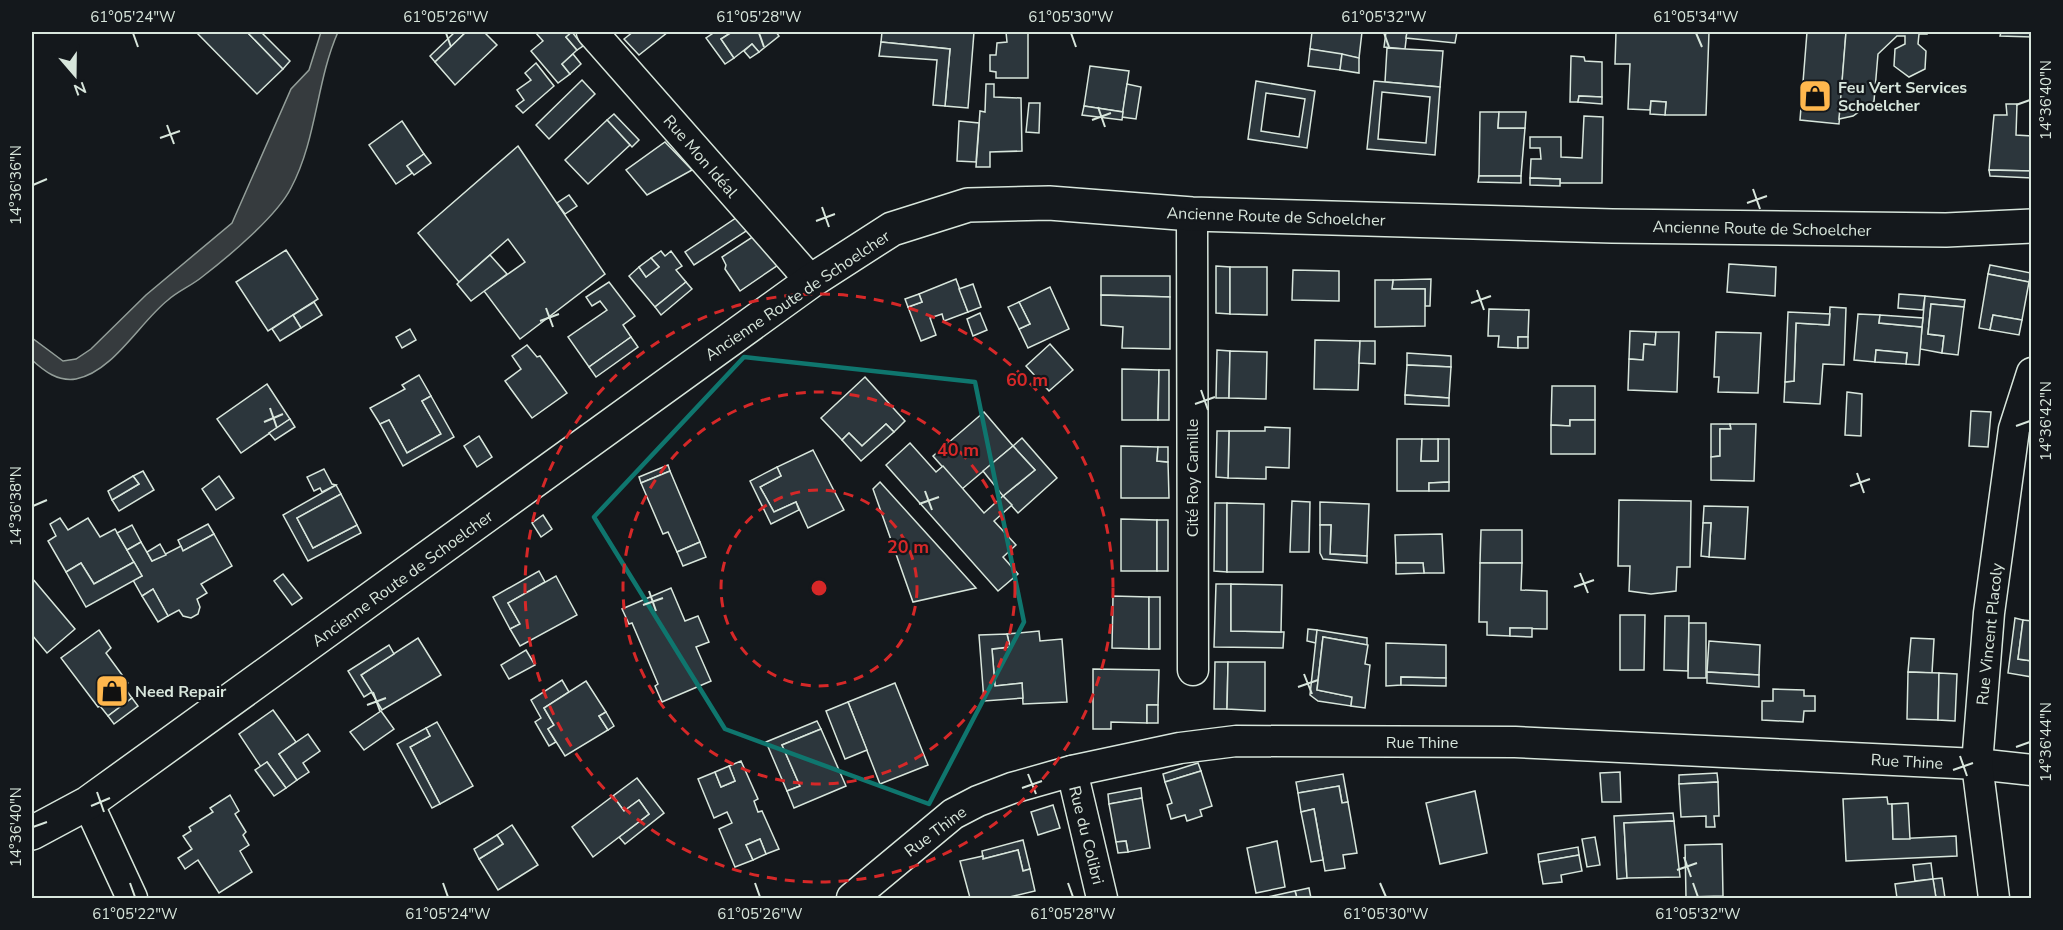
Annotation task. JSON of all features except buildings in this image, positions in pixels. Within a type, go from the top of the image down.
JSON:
[{"type":"main road","name":"Ancienne Route de Schoelcher","points":[[32,833],[88,803],[811,281],[892,229],[968,205],[1049,203],[1192,214],[1612,226],[1946,230],[2031,226]]},
{"type":"street","name":"Rue Mon Idéal","points":[[592,32],[811,281]]},
{"type":"street","name":"Cité Roy Camille","points":[[1192,214],[1193,670]]},
{"type":"street","name":"Rue Vincent Placoly","points":[[1994,898],[1977,764],[1989,613],[2012,440],[2031,373]]},
{"type":"street","name":"Rue Thine","points":[[852,898],[953,814],[978,801],[1012,788],[1072,771],[1180,748],[1236,741],[1515,742],[1977,764],[2031,770]]},
{"type":"street","name":"Rue du Colibri","points":[[1072,771],[1102,898]]},
{"type":"street","points":[[88,803],[132,898]]},
{"type":"highlighted area","points":[[744,357],[975,382],[1024,622],[929,804],[725,729],[594,517]]},
{"type":"shaded area","points":[[321,32],[338,32],[325,71],[300,169],[291,188],[275,211],[225,259],[158,309],[102,367],[76,379],[63,379],[46,372],[32,360],[32,338],[63,361],[76,359],[91,349],[146,295],[232,223],[291,89],[309,70]]},
{"type":"place","name":"Feu Vert Services Schoelcher","points":[[1815,96]]},
{"type":"place","name":"Need Repair","points":[[112,691]]}]
